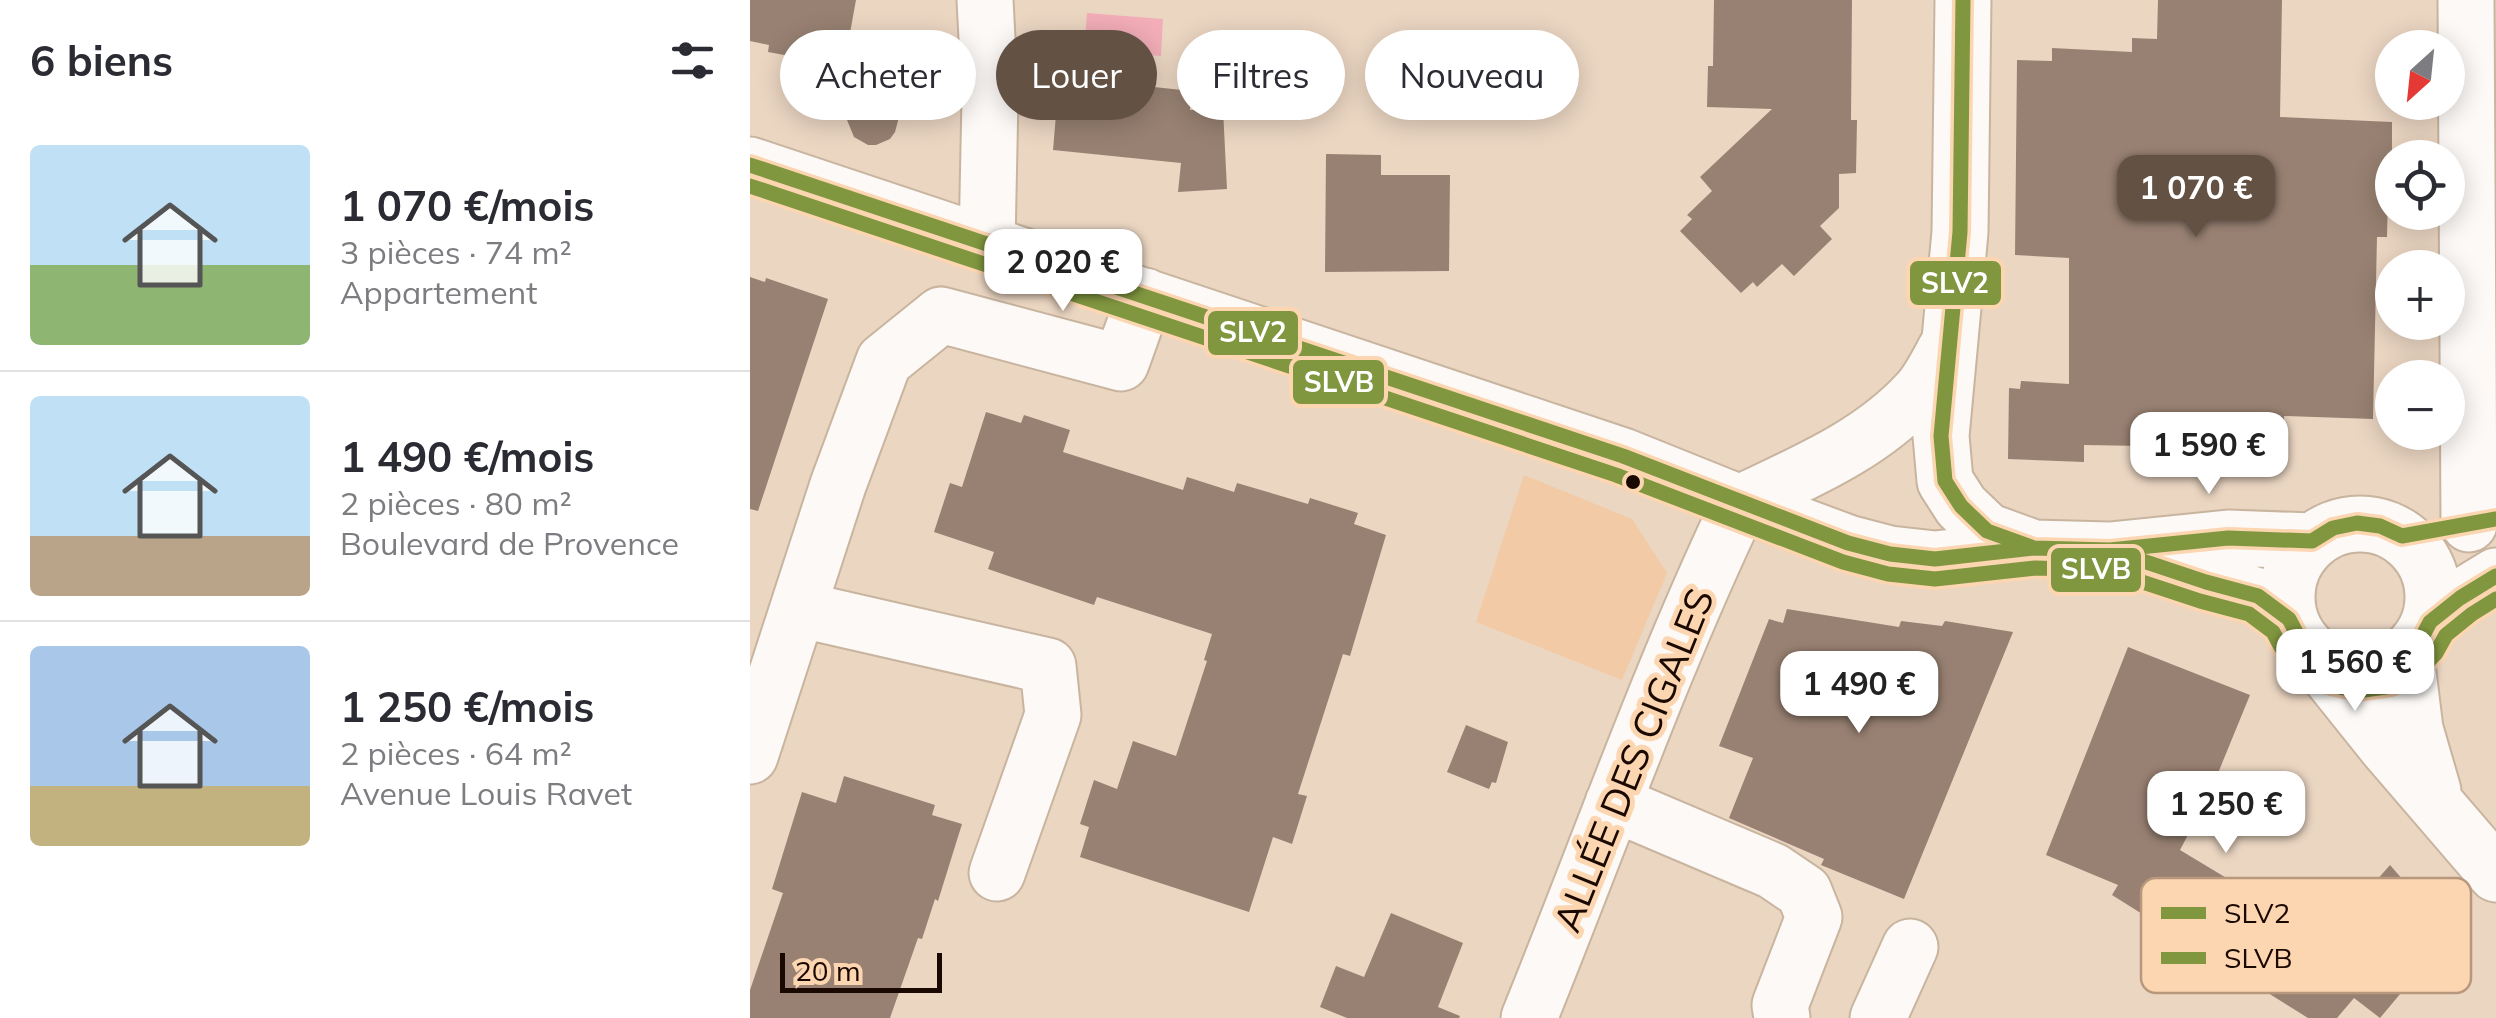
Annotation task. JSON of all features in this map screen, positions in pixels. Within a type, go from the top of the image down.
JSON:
[{"type":"street","points":[[985,0],[990,97],[987,244]]},
{"type":"street","points":[[1964,0],[1960,232],[1941,436],[1945,481],[1961,506],[1987,531],[2034,548]]},
{"type":"street","points":[[2402,536],[2482,522],[2466,0]]},
{"type":"street","points":[[750,165],[1622,456],[1740,504],[1890,554],[1934,559],[2034,548],[2110,550],[2228,538],[2312,541]]},
{"type":"street","points":[[750,756],[838,485],[884,361],[942,315],[1120,363],[1145,296]]},
{"type":"street","points":[[1740,504],[1829,461],[1876,429],[1920,390],[1949,344]]},
{"type":"street","name":"ALLÉE DES CIGALES","points":[[1529,1018],[1613,803],[1714,557],[1740,504]]},
{"type":"street","points":[[2436,804],[2415,729],[2418,639],[2434,598],[2431,574],[2420,553],[2402,536],[2380,526],[2357,523],[2333,528],[2312,541],[2294,563],[2286,590],[2300,635],[2436,804],[2496,874]]},
{"type":"street","points":[[2110,550],[2258,596],[2331,666],[2357,672],[2382,668],[2460,598],[2496,576]]},
{"type":"street","points":[[798,609],[1048,666],[1053,715],[997,873]]},
{"type":"street","points":[[1613,803],[1773,871],[1804,892],[1814,917],[1780,1005],[1782,1018]]},
{"type":"street","points":[[1878,1018],[1910,947]]},
{"type":"shaded area","points":[[1087,13],[1163,19],[1161,56],[1157,56],[1157,30],[1086,30]]},
{"type":"shaded area","points":[[1524,475],[1632,519],[1667,573],[1622,680],[1476,622]]},
{"type":"building","points":[[750,0],[856,0],[851,30],[780,30],[780,54],[768,52],[769,45],[750,41]]},
{"type":"building","points":[[1714,0],[1852,0],[1851,120],[1857,120],[1856,173],[1839,174],[1839,208],[1820,226],[1832,239],[1794,276],[1782,264],[1757,287],[1753,282],[1741,293],[1680,231],[1692,219],[1687,215],[1712,191],[1700,177],[1772,109],[1707,107],[1708,66],[1713,66]]},
{"type":"building","points":[[2158,0],[2282,0],[2280,117],[2392,122],[2392,140],[2375,140],[2375,230],[2387,230],[2387,237],[2377,237],[2375,250],[2373,419],[2284,416],[2283,435],[2260,448],[2084,445],[2084,462],[2008,459],[2009,388],[2020,389],[2021,381],[2069,384],[2069,258],[2015,255],[2017,60],[2052,61],[2052,48],[2132,52],[2132,38],[2157,39]]},
{"type":"building","points":[[1157,87],[1177,89],[1177,120],[1224,120],[1227,189],[1178,192],[1181,163],[1053,150],[1056,120],[1157,120]]},
{"type":"building","points":[[847,120],[898,120],[890,139],[876,145],[854,137]]},
{"type":"building","points":[[1326,154],[1381,155],[1381,175],[1450,175],[1449,271],[1325,272]]},
{"type":"building","points":[[750,277],[765,282],[766,278],[828,299],[758,511],[750,509]]},
{"type":"building","points":[[986,412],[1021,423],[1024,415],[1070,430],[1063,452],[1183,490],[1187,477],[1234,492],[1237,483],[1308,504],[1310,498],[1358,513],[1354,524],[1386,535],[1350,656],[1343,654],[1298,794],[1307,796],[1292,844],[1273,837],[1249,912],[1080,857],[1089,827],[1080,824],[1094,780],[1117,789],[1133,741],[1176,756],[1212,634],[1097,597],[1094,605],[988,569],[994,552],[934,532],[950,483],[962,487]]},
{"type":"building","points":[[1787,609],[1899,627],[1901,621],[1942,626],[1945,621],[2013,632],[1904,899],[1821,865],[1824,859],[1729,818],[1753,758],[1719,746],[1769,619],[1783,623]]},
{"type":"building","points":[[2128,647],[2250,695],[2216,778],[2212,777],[2200,812],[2180,850],[2226,878],[2141,878],[2141,913],[2112,895],[2118,885],[2046,855]]},
{"type":"building","points":[[1466,725],[1508,742],[1496,783],[1492,782],[1489,789],[1447,772]]},
{"type":"building","points":[[844,776],[935,805],[932,815],[962,824],[938,901],[935,899],[922,939],[918,938],[890,1018],[750,1018],[750,990],[783,893],[772,889],[802,792],[836,803]]},
{"type":"building","points":[[2390,865],[2401,878],[2379,878]]},
{"type":"building","points":[[1391,913],[1463,943],[1438,1007],[1459,1018],[1347,1018],[1320,1007],[1336,966],[1364,977]]},
{"type":"building","points":[[2268,993],[2401,993],[2380,1018],[2354,998],[2337,1018],[2308,1018]]},
{"type":"transit line","name":"SLV2","points":[[1963,0],[1960,232],[1941,436],[1945,481],[1961,506],[1987,531],[2034,548],[2110,550],[2258,596],[2289,619],[2310,651],[2331,665],[2357,671],[2383,668],[2406,656],[2430,622],[2496,576]]},
{"type":"transit line","name":"SLV2","points":[[750,165],[1623,456],[1848,543],[1890,554],[1935,559],[2034,548],[2110,550],[2228,538],[2312,541],[2333,528],[2357,523],[2380,526],[2402,536],[2496,519]]},
{"type":"transit line","name":"SLVB","points":[[750,186],[1616,475],[1843,562],[1888,574],[1935,579],[2035,568],[2106,570],[2249,614],[2273,632],[2297,666],[2327,684],[2357,691],[2392,686],[2419,671],[2446,635],[2496,599]]}]
